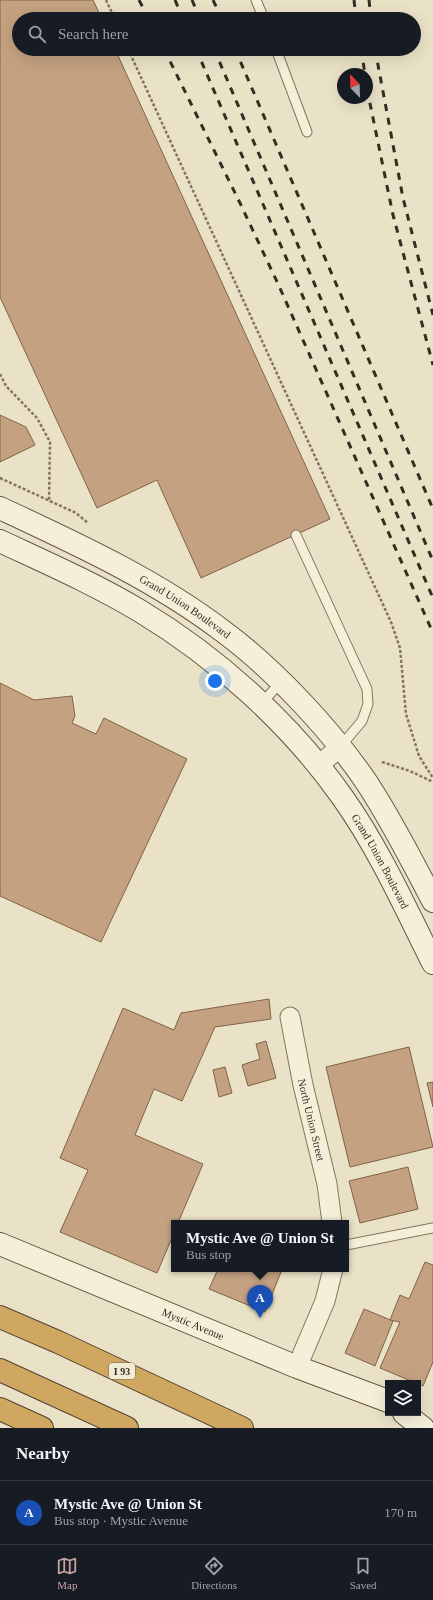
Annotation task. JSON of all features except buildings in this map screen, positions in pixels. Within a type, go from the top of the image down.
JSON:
[{"type":"highway","name":"I 93","points":[[0,1317],[64,1345],[242,1428]]},
{"type":"highway","points":[[0,1370],[127,1428]]},
{"type":"highway","points":[[0,1409],[41,1428]]},
{"type":"highway","points":[[0,1413],[41,1428]]},
{"type":"street","name":"Grand Union Boulevard","points":[[0,508],[130,572],[193,610],[225,632],[281,682],[340,747],[384,810],[433,902]]},
{"type":"street","name":"Grand Union Boulevard","points":[[0,541],[81,579],[139,610],[208,658],[297,740],[319,765],[364,831],[433,963]]},
{"type":"street","points":[[319,765],[340,747]]},
{"type":"street","name":"North Union Street","points":[[290,1017],[303,1085],[326,1184],[332,1220]]},
{"type":"street","name":"Mystic Avenue","points":[[0,1244],[297,1367],[385,1400]]},
{"type":"street","points":[[297,1367],[325,1301],[332,1272]]},
{"type":"street","points":[[408,1416],[423,1428]]},
{"type":"street","points":[[421,1416],[433,1421]]},
{"type":"lane","points":[[256,0],[261,12]]},
{"type":"lane","points":[[279,56],[307,132]]},
{"type":"lane","points":[[296,535],[367,689],[368,704],[362,721],[340,747]]},
{"type":"lane","points":[[260,705],[281,682]]},
{"type":"lane","points":[[349,1244],[433,1228]]},
{"type":"path","points":[[106,0],[112,12]]},
{"type":"path","points":[[131,56],[391,622],[400,648],[406,714],[420,756],[433,778]]},
{"type":"path","points":[[0,374],[6,386],[37,418],[50,442],[49,531]]},
{"type":"path","points":[[377,761],[410,771],[433,782]]},
{"type":"railway","points":[[139,0],[145,12]]},
{"type":"railway","points":[[175,0],[180,12]]},
{"type":"railway","points":[[192,0],[197,12]]},
{"type":"railway","points":[[213,0],[219,12]]},
{"type":"railway","points":[[354,0],[355,12]]},
{"type":"railway","points":[[369,0],[370,12]]},
{"type":"railway","points":[[167,56],[279,286],[433,633]]},
{"type":"railway","points":[[199,56],[433,598]]},
{"type":"railway","points":[[217,56],[433,561]]},
{"type":"railway","points":[[238,56],[433,509]]},
{"type":"railway","points":[[362,56],[364,68]]},
{"type":"railway","points":[[376,56],[403,198],[433,315]]},
{"type":"railway","points":[[370,104],[393,215],[433,365]]},
{"type":"place","name":"Mystic Ave @ Union St","points":[[260,1318]]}]
